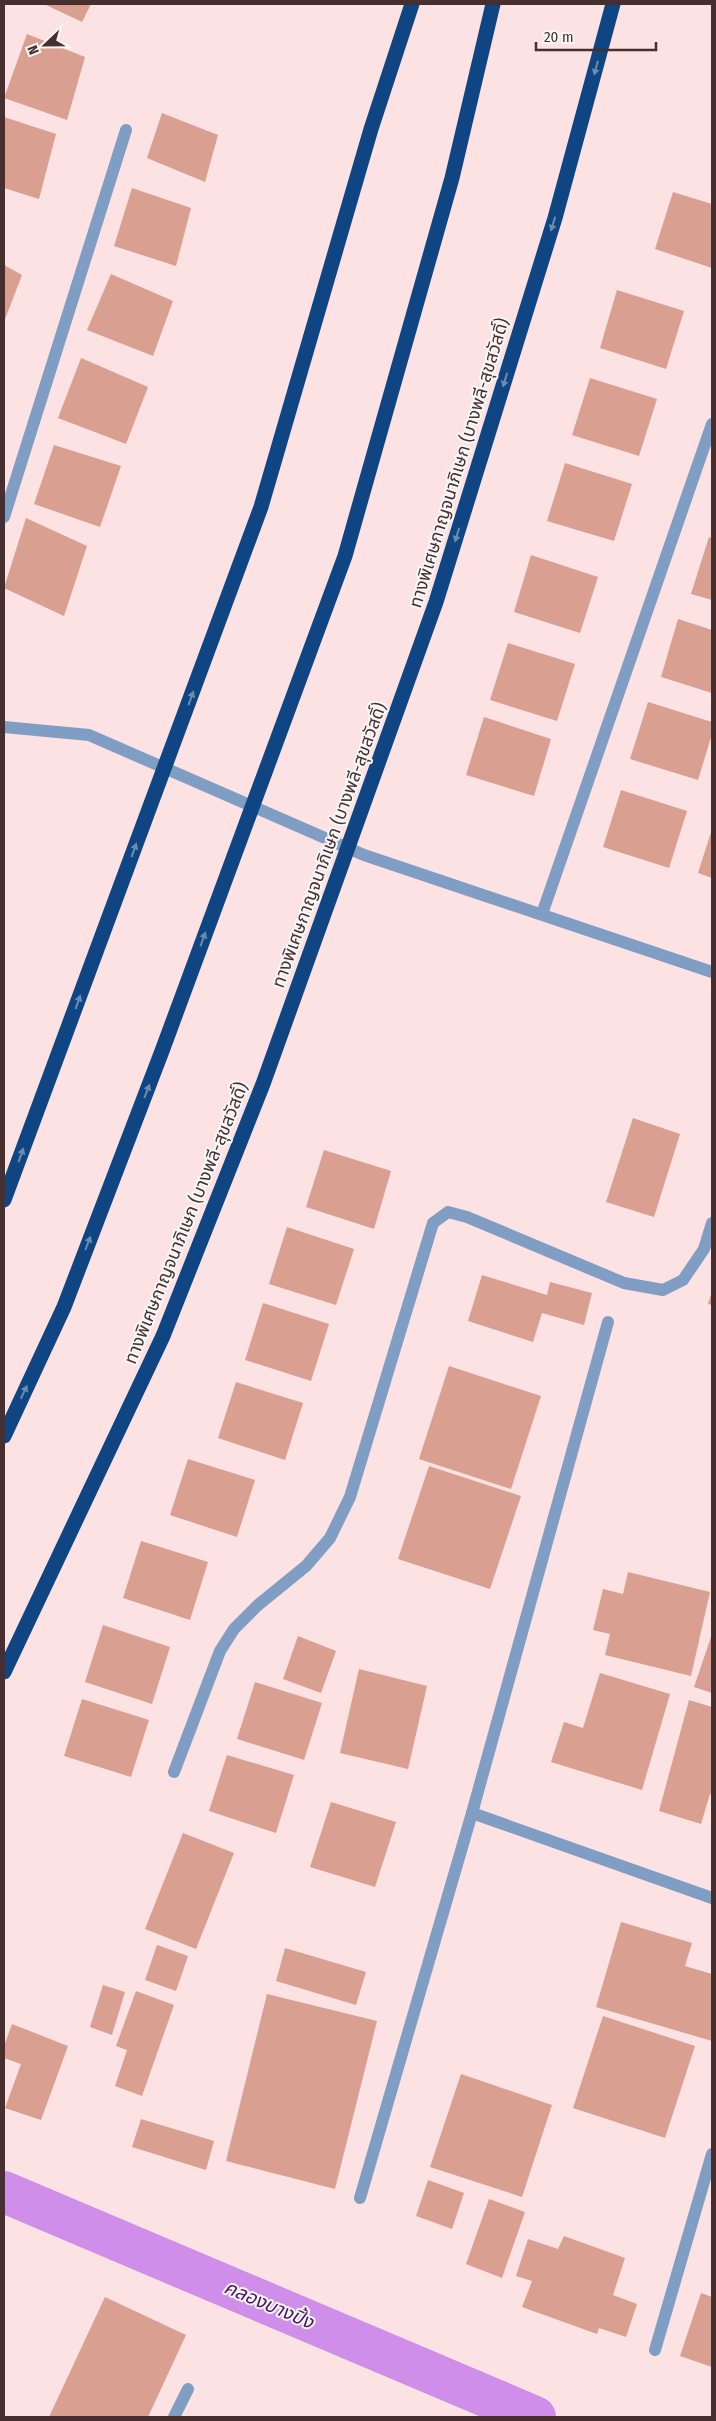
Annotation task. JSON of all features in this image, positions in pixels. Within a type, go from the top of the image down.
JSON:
[{"type":"highway","points":[[4,1200],[261,507],[371,128],[412,4]]},
{"type":"highway","points":[[4,1436],[64,1307],[162,1051],[345,556],[452,178],[493,4]]},
{"type":"highway","name":"ทางพิเศษกาญจนาภิเษก (บางพลี-สุขสวัสดิ์)","points":[[4,1672],[163,1336],[263,1084],[436,602],[555,218],[613,4]]},
{"type":"street","points":[[4,517],[126,130]]},
{"type":"street","points":[[542,914],[712,424]]},
{"type":"street","points":[[4,726],[89,735],[364,855],[712,972]]},
{"type":"street","points":[[174,1772],[220,1651],[234,1628],[258,1605],[306,1566],[330,1538],[350,1497],[433,1224],[448,1212],[467,1217],[624,1283],[663,1290],[683,1280],[704,1249],[712,1223]]},
{"type":"street","points":[[360,2198],[472,1812],[608,1322]]},
{"type":"street","points":[[472,1812],[712,1898]]},
{"type":"street","points":[[655,2350],[712,2154]]},
{"type":"street","points":[[174,2417],[188,2389]]},
{"type":"building","points":[[44,4],[91,4],[82,22]]},
{"type":"building","points":[[27,34],[85,57],[67,120],[4,98]]},
{"type":"building","points":[[162,113],[218,135],[205,182],[147,158]]},
{"type":"building","points":[[4,117],[56,134],[39,199],[4,188]]},
{"type":"building","points":[[132,188],[191,208],[176,266],[114,246]]},
{"type":"building","points":[[673,192],[712,204],[712,268],[655,249]]},
{"type":"building","points":[[4,265],[22,275],[4,322]]},
{"type":"building","points":[[111,274],[173,301],[153,356],[87,330]]},
{"type":"building","points":[[617,290],[684,311],[666,369],[600,348]]},
{"type":"building","points":[[81,358],[148,387],[126,444],[58,418]]},
{"type":"building","points":[[590,378],[657,399],[639,456],[572,435]]},
{"type":"building","points":[[54,445],[121,466],[100,527],[34,504]]},
{"type":"building","points":[[565,463],[632,484],[614,541],[547,521]]},
{"type":"building","points":[[26,518],[87,546],[64,616],[4,588]]},
{"type":"building","points":[[709,537],[712,538],[712,600],[691,594]]},
{"type":"building","points":[[531,555],[598,577],[580,633],[514,612]]},
{"type":"building","points":[[678,619],[712,630],[712,693],[661,677]]},
{"type":"building","points":[[508,643],[575,664],[557,721],[490,700]]},
{"type":"building","points":[[648,702],[712,722],[712,734],[698,780],[630,759]]},
{"type":"building","points":[[484,717],[551,739],[534,796],[466,775]]},
{"type":"building","points":[[621,790],[687,811],[669,868],[603,847]]},
{"type":"building","points":[[712,829],[712,878],[698,873]]},
{"type":"building","points":[[633,1118],[680,1134],[654,1217],[606,1202]]},
{"type":"building","points":[[324,1150],[391,1171],[374,1229],[306,1207]]},
{"type":"building","points":[[287,1227],[354,1249],[336,1305],[269,1284]]},
{"type":"building","points":[[482,1275],[547,1295],[550,1282],[592,1293],[584,1325],[542,1313],[533,1342],[468,1321]]},
{"type":"building","points":[[712,1291],[712,1305],[708,1304]]},
{"type":"building","points":[[263,1303],[329,1324],[311,1381],[245,1360]]},
{"type":"building","points":[[449,1366],[541,1396],[511,1489],[419,1459]]},
{"type":"building","points":[[236,1382],[303,1403],[285,1460],[218,1438]]},
{"type":"building","points":[[188,1459],[255,1480],[237,1537],[170,1515]]},
{"type":"building","points":[[429,1466],[521,1496],[490,1589],[398,1559]]},
{"type":"building","points":[[141,1541],[208,1562],[190,1620],[123,1598]]},
{"type":"building","points":[[628,1572],[710,1592],[691,1676],[605,1655],[610,1634],[593,1630],[603,1589],[623,1594]]},
{"type":"building","points":[[103,1625],[170,1647],[152,1704],[85,1682]]},
{"type":"building","points":[[712,1634],[712,1693],[694,1687]]},
{"type":"building","points":[[298,1636],[336,1651],[321,1693],[283,1679]]},
{"type":"building","points":[[359,1669],[427,1686],[408,1769],[340,1753]]},
{"type":"building","points":[[600,1673],[670,1694],[642,1790],[551,1762],[564,1722],[583,1728]]},
{"type":"building","points":[[255,1682],[322,1703],[304,1760],[237,1739]]},
{"type":"building","points":[[82,1699],[149,1720],[131,1777],[64,1756]]},
{"type":"building","points":[[689,1700],[712,1707],[712,1795],[710,1794],[701,1824],[659,1811]]},
{"type":"building","points":[[227,1755],[294,1775],[276,1833],[209,1811]]},
{"type":"building","points":[[331,1802],[396,1822],[375,1887],[310,1867]]},
{"type":"building","points":[[183,1833],[234,1853],[196,1949],[145,1929]]},
{"type":"building","points":[[621,1922],[692,1943],[685,1966],[712,1974],[712,2041],[596,2007]]},
{"type":"building","points":[[157,1945],[188,1956],[176,1991],[145,1980]]},
{"type":"building","points":[[285,1948],[366,1972],[356,2005],[276,1981]]},
{"type":"building","points":[[103,1985],[125,1992],[112,2035],[90,2027]]},
{"type":"building","points":[[136,1991],[174,2005],[142,2096],[115,2086],[127,2050],[116,2046]]},
{"type":"building","points":[[267,1994],[377,2021],[335,2189],[226,2161]]},
{"type":"building","points":[[603,2016],[695,2046],[665,2138],[573,2108]]},
{"type":"building","points":[[12,2024],[68,2046],[41,2120],[5,2108],[21,2064],[4,2058],[4,2046]]},
{"type":"building","points":[[461,2074],[552,2105],[522,2197],[430,2167]]},
{"type":"building","points":[[141,2119],[214,2141],[206,2170],[132,2147]]},
{"type":"building","points":[[428,2180],[464,2193],[452,2229],[416,2216]]},
{"type":"building","points":[[489,2199],[525,2212],[502,2278],[466,2264]]},
{"type":"building","points":[[564,2236],[625,2258],[613,2295],[637,2304],[626,2337],[599,2328],[597,2334],[522,2307],[532,2281],[516,2276],[528,2239],[558,2249]]},
{"type":"building","points":[[701,2293],[712,2297],[712,2367],[680,2356]]},
{"type":"building","points":[[105,2297],[186,2335],[148,2417],[49,2417]]},
{"type":"waterway","name":"คลองบางปิ้ง","points":[[4,2192],[535,2417]]}]
